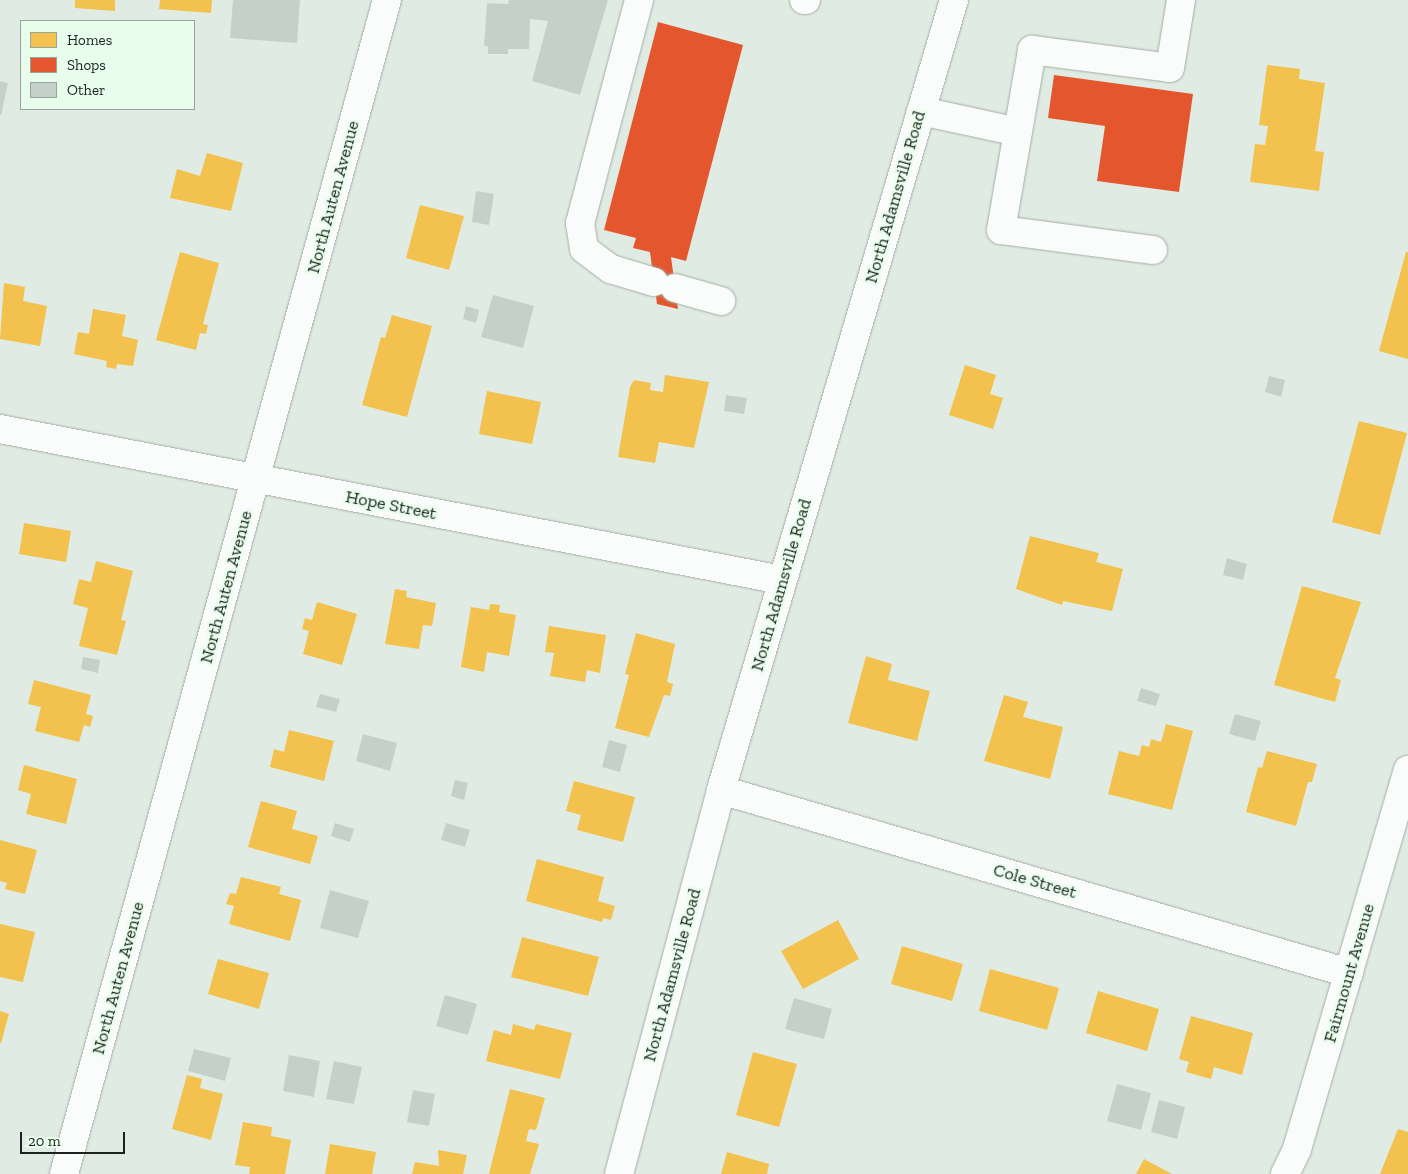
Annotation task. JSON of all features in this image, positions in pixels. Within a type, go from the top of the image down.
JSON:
[{"type":"street","name":"North Auten Avenue","points":[[64,1174],[387,0]]},
{"type":"street","points":[[639,0],[580,223],[584,249],[611,269],[721,302]]},
{"type":"street","name":"North Adamsville Road","points":[[619,1174],[721,790],[954,0]]},
{"type":"street","points":[[1153,250],[1001,230],[1032,50],[1170,68],[1181,0]]},
{"type":"street","points":[[921,111],[1018,132]]},
{"type":"street","name":"Hope Street","points":[[0,429],[782,580]]},
{"type":"street","name":"Fairmount Avenue","points":[[1285,1174],[1297,1149],[1408,770]]},
{"type":"street","name":"Cole Street","points":[[721,790],[1349,972]]},
{"type":"building: Homes","points":[[75,0],[115,0],[115,11],[75,8]]},
{"type":"building: Homes","points":[[160,0],[212,0],[211,13],[159,9]]},
{"type":"building: Homes","points":[[1267,65],[1300,69],[1299,79],[1325,83],[1315,151],[1324,152],[1319,191],[1250,182],[1255,144],[1265,145],[1268,126],[1259,125]]},
{"type":"building: Homes","points":[[207,153],[243,163],[231,211],[170,198],[177,169],[200,176]]},
{"type":"building: Homes","points":[[420,205],[464,216],[449,270],[406,258]]},
{"type":"building: Homes","points":[[180,252],[219,263],[203,324],[208,325],[206,334],[200,333],[196,350],[156,340]]},
{"type":"building: Homes","points":[[1406,252],[1408,252],[1408,359],[1379,351]]},
{"type":"building: Homes","points":[[4,283],[25,287],[23,301],[47,306],[40,346],[0,339]]},
{"type":"building: Homes","points":[[93,309],[126,315],[122,336],[138,340],[133,366],[117,364],[116,369],[106,367],[107,361],[74,354],[78,332],[89,334]]},
{"type":"building: Homes","points":[[392,315],[432,326],[407,417],[362,405],[381,337],[385,338]]},
{"type":"building: Homes","points":[[965,365],[996,375],[990,394],[1003,398],[993,429],[949,415]]},
{"type":"building: Homes","points":[[665,375],[709,382],[694,448],[659,442],[655,463],[618,457],[630,387],[634,380],[651,383],[650,390],[663,392]]},
{"type":"building: Homes","points":[[487,391],[541,402],[532,444],[479,434]]},
{"type":"building: Homes","points":[[1359,421],[1407,433],[1380,535],[1332,522]]},
{"type":"building: Homes","points":[[24,523],[71,531],[66,562],[19,554]]},
{"type":"building: Homes","points":[[1030,536],[1099,553],[1096,562],[1123,569],[1112,611],[1063,601],[1062,605],[1016,589]]},
{"type":"building: Homes","points":[[96,561],[133,571],[121,620],[126,621],[117,655],[79,646],[88,608],[73,604],[79,579],[91,582]]},
{"type":"building: Homes","points":[[1302,586],[1361,602],[1335,678],[1341,680],[1335,702],[1274,685]]},
{"type":"building: Homes","points":[[395,589],[407,591],[406,597],[436,603],[432,626],[423,625],[419,649],[385,644]]},
{"type":"building: Homes","points":[[317,602],[357,614],[342,665],[303,654],[309,631],[302,629],[305,618],[312,620]]},
{"type":"building: Homes","points":[[490,604],[500,605],[499,612],[516,615],[509,656],[487,652],[484,672],[461,667],[471,607],[489,610]]},
{"type":"building: Homes","points":[[549,626],[606,635],[600,673],[587,670],[585,682],[550,676],[554,653],[545,652]]},
{"type":"building: Homes","points":[[636,633],[675,644],[667,682],[673,684],[670,696],[664,695],[649,737],[615,728],[629,675],[625,674]]},
{"type":"building: Homes","points":[[866,656],[892,664],[888,680],[930,691],[917,741],[848,723]]},
{"type":"building: Homes","points":[[34,680],[91,695],[86,714],[93,716],[90,727],[84,725],[79,742],[35,731],[41,707],[28,704]]},
{"type":"building: Homes","points":[[1004,695],[1028,702],[1023,717],[1063,727],[1050,779],[984,761]]},
{"type":"building: Homes","points":[[1166,724],[1193,731],[1172,810],[1108,794],[1119,751],[1139,756],[1142,745],[1149,747],[1151,739],[1161,742]]},
{"type":"building: Homes","points":[[289,730],[334,741],[324,781],[270,767],[274,749],[284,752]]},
{"type":"building: Homes","points":[[1267,751],[1317,764],[1312,782],[1308,782],[1296,826],[1246,812],[1258,767],[1262,768]]},
{"type":"building: Homes","points":[[24,765],[77,779],[66,824],[26,814],[31,794],[18,790]]},
{"type":"building: Homes","points":[[574,781],[635,797],[623,842],[577,830],[581,815],[566,811]]},
{"type":"building: Homes","points":[[261,801],[297,811],[292,829],[318,836],[310,864],[248,847]]},
{"type":"building: Homes","points":[[0,840],[37,850],[25,894],[5,889],[7,883],[0,881]]},
{"type":"building: Homes","points":[[537,859],[604,877],[598,901],[615,906],[611,920],[603,918],[602,922],[526,901]]},
{"type":"building: Homes","points":[[241,877],[281,887],[279,894],[301,900],[290,941],[229,924],[234,906],[226,904],[230,893],[236,894]]},
{"type":"building: Homes","points":[[838,920],[859,959],[803,989],[781,951]]},
{"type":"building: Homes","points":[[0,924],[35,932],[23,982],[0,977]]},
{"type":"building: Homes","points":[[522,937],[599,957],[588,996],[511,977]]},
{"type":"building: Homes","points":[[902,946],[963,964],[952,1001],[891,984]]},
{"type":"building: Homes","points":[[218,959],[269,973],[259,1009],[208,994]]},
{"type":"building: Homes","points":[[990,969],[1059,988],[1047,1030],[979,1011]]},
{"type":"building: Homes","points":[[1098,991],[1159,1009],[1147,1051],[1086,1033]]},
{"type":"building: Homes","points":[[0,1011],[9,1014],[1,1043],[0,1043]]},
{"type":"building: Homes","points":[[1191,1016],[1253,1033],[1242,1075],[1214,1067],[1211,1079],[1186,1072],[1189,1062],[1179,1059]]},
{"type":"building: Homes","points":[[513,1024],[534,1030],[536,1024],[572,1033],[560,1079],[486,1061],[494,1030],[511,1035]]},
{"type":"building: Homes","points":[[753,1052],[797,1064],[779,1127],[736,1115]]},
{"type":"building: Homes","points":[[187,1075],[202,1079],[200,1088],[223,1094],[211,1140],[172,1129]]},
{"type":"building: Homes","points":[[510,1089],[545,1098],[536,1130],[529,1129],[526,1141],[539,1144],[530,1174],[489,1174]]},
{"type":"building: Homes","points":[[243,1122],[272,1127],[271,1136],[291,1140],[285,1174],[249,1174],[250,1167],[235,1165]]},
{"type":"building: Homes","points":[[1398,1129],[1408,1132],[1408,1174],[1380,1174]]},
{"type":"building: Homes","points":[[330,1144],[376,1152],[372,1174],[325,1174]]},
{"type":"building: Homes","points":[[438,1150],[467,1155],[463,1174],[412,1174],[415,1162],[439,1166]]},
{"type":"building: Homes","points":[[727,1152],[769,1164],[767,1174],[721,1174]]},
{"type":"building: Homes","points":[[1144,1159],[1172,1174],[1136,1174]]},
{"type":"building: Shops","points":[[658,22],[743,45],[686,261],[671,257],[678,309],[657,304],[650,252],[633,248],[636,238],[604,230]]},
{"type":"building: Shops","points":[[1054,75],[1193,94],[1179,192],[1097,181],[1105,126],[1048,118]]},
{"type":"building: Other","points":[[233,0],[300,0],[297,43],[230,38]]},
{"type":"building: Other","points":[[509,0],[608,0],[580,95],[532,81],[548,21],[530,19],[529,49],[508,49],[508,54],[488,54],[488,46],[484,46],[487,3],[508,4]]},
{"type":"building: Other","points":[[0,81],[8,83],[1,115],[0,115]]},
{"type":"building: Other","points":[[476,191],[494,194],[489,225],[472,222]]},
{"type":"building: Other","points":[[493,295],[534,306],[523,348],[481,337]]},
{"type":"building: Other","points":[[466,306],[479,310],[476,323],[463,319]]},
{"type":"building: Other","points":[[1269,376],[1285,380],[1281,397],[1265,392]]},
{"type":"building: Other","points":[[726,395],[747,398],[744,414],[724,411]]},
{"type":"building: Other","points":[[1227,558],[1247,564],[1243,580],[1223,575]]},
{"type":"building: Other","points":[[83,657],[100,660],[98,673],[81,669]]},
{"type":"building: Other","points":[[1141,688],[1160,694],[1156,706],[1137,701]]},
{"type":"building: Other","points":[[320,694],[340,699],[336,712],[316,707]]},
{"type":"building: Other","points":[[1235,714],[1261,721],[1255,741],[1229,734]]},
{"type":"building: Other","points":[[363,734],[397,743],[390,771],[356,761]]},
{"type":"building: Other","points":[[609,740],[627,745],[620,772],[602,767]]},
{"type":"building: Other","points":[[455,780],[468,783],[464,800],[451,796]]},
{"type":"building: Other","points":[[335,823],[354,829],[350,842],[331,836]]},
{"type":"building: Other","points":[[446,823],[470,830],[465,847],[441,840]]},
{"type":"building: Other","points":[[330,890],[369,901],[358,938],[320,928]]},
{"type":"building: Other","points":[[445,995],[477,1004],[468,1035],[436,1026]]},
{"type":"building: Other","points":[[794,998],[832,1009],[824,1039],[785,1029]]},
{"type":"building: Other","points":[[194,1049],[231,1058],[225,1081],[188,1071]]},
{"type":"building: Other","points":[[289,1055],[320,1061],[314,1097],[283,1091]]},
{"type":"building: Other","points":[[334,1061],[362,1067],[354,1104],[326,1099]]},
{"type":"building: Other","points":[[1117,1084],[1151,1093],[1141,1130],[1107,1121]]},
{"type":"building: Other","points":[[413,1090],[435,1094],[429,1126],[407,1122]]},
{"type":"building: Other","points":[[1159,1100],[1185,1107],[1177,1139],[1151,1132]]}]
